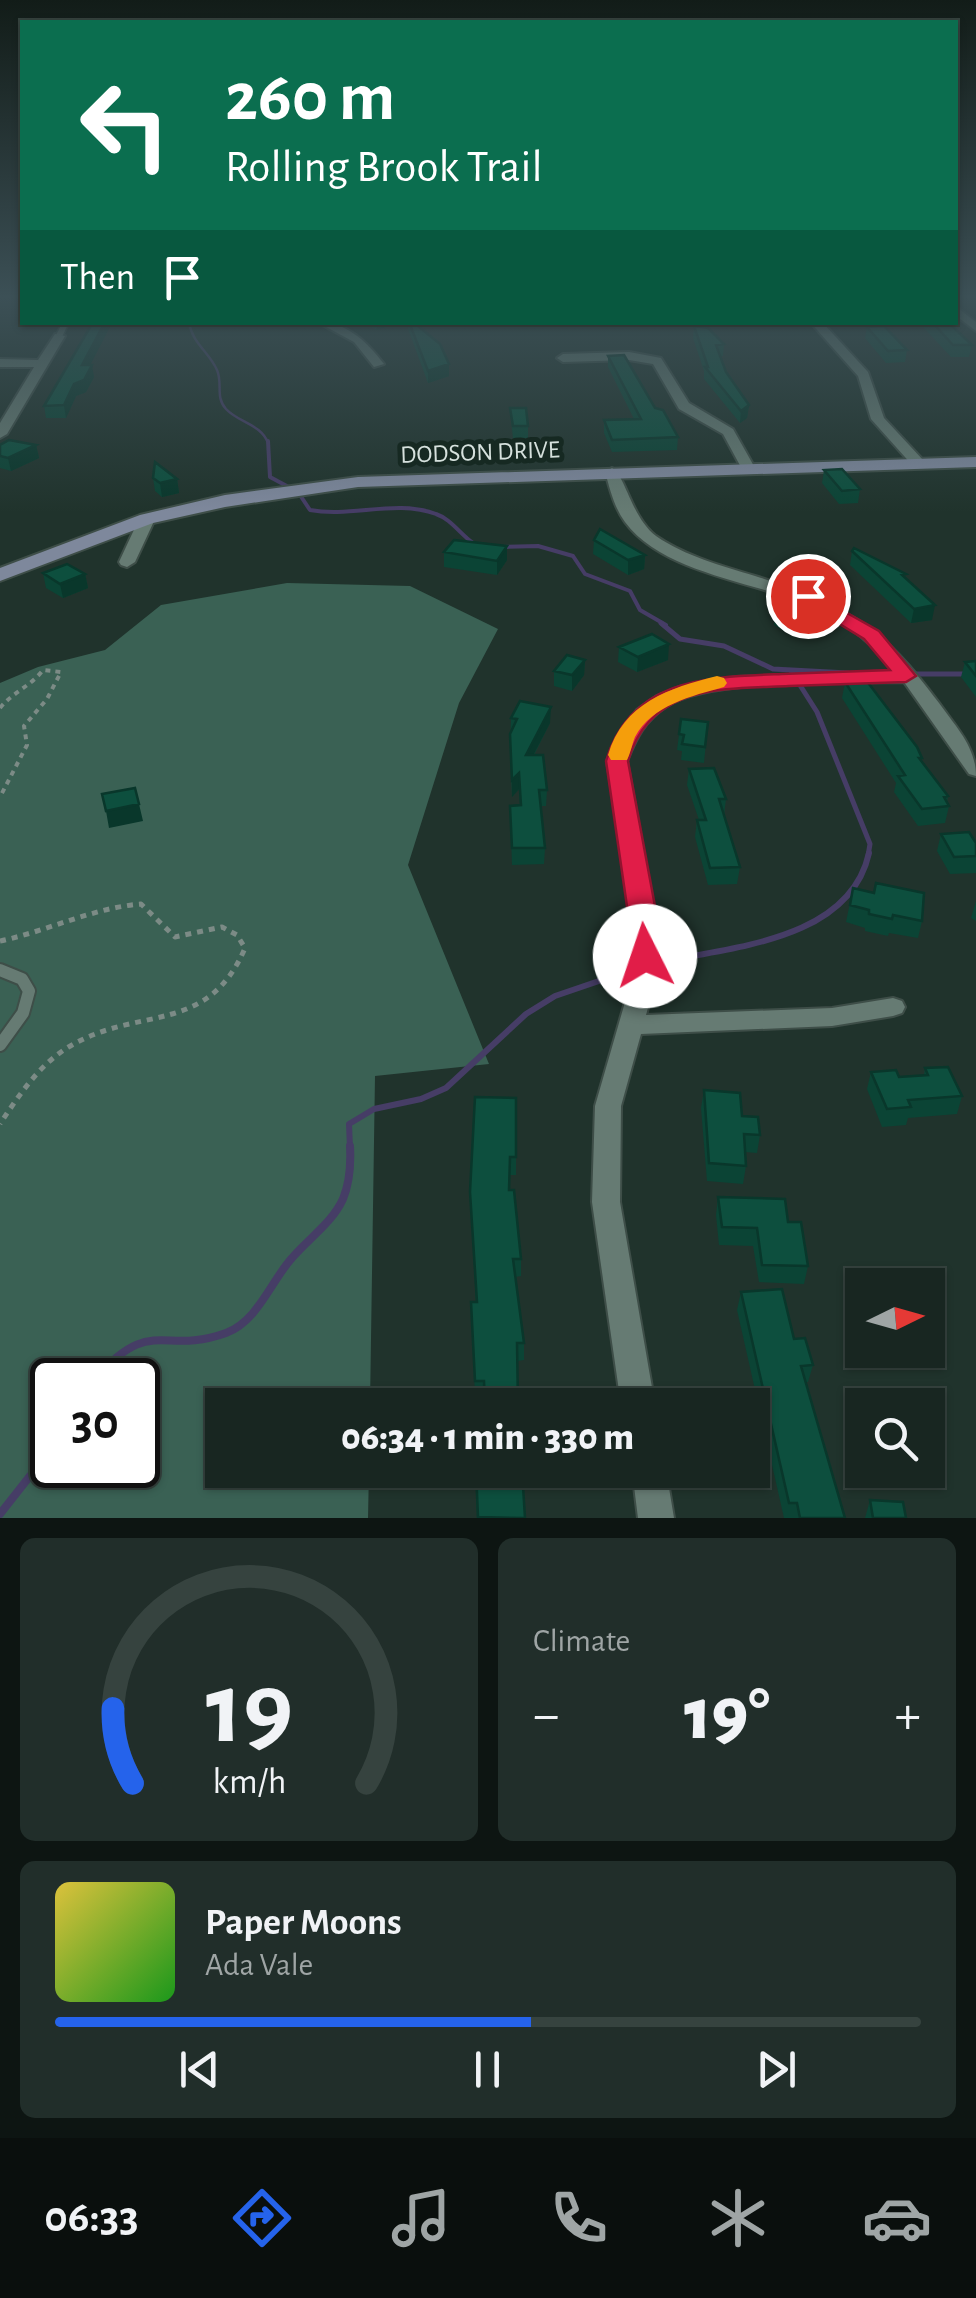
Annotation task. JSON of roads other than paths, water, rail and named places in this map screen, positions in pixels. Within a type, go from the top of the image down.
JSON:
[{"type":"street","points":[[2,430],[39,370]]},
{"type":"street","points":[[662,370],[684,406],[728,432],[748,468]]},
{"type":"street","points":[[859,370],[878,419],[918,464]]},
{"type":"street","name":"DODSON DRIVE","points":[[0,575],[146,519],[225,501],[358,482],[748,468],[856,469],[976,462]]},
{"type":"street","points":[[612,472],[623,506],[643,532],[694,560],[783,587],[829,606],[872,635],[976,770]]},
{"type":"street","points":[[127,562],[146,519]]},
{"type":"street","points":[[635,1388],[606,1202],[608,1106],[644,978],[646,933],[617,761],[624,737],[640,716],[670,696],[707,683],[906,676]]},
{"type":"street","points":[[629,1025],[832,1017],[893,1006]]},
{"type":"street","points":[[652,1488],[656,1518]]},
{"type":"lane","points":[[0,970],[22,979],[29,990],[23,1012],[0,1046]]},
{"type":"waterway","points":[[217,370],[223,404],[231,414],[260,432],[268,443]]},
{"type":"waterway","points":[[268,441],[270,477],[298,492],[310,510],[421,510],[446,519],[473,543]]},
{"type":"waterway","points":[[503,547],[538,546],[573,556],[585,574],[630,591],[640,610],[666,625]]},
{"type":"waterway","points":[[661,623],[680,639],[724,646],[773,669],[848,673]]},
{"type":"waterway","points":[[791,671],[817,712],[870,844],[868,855]]},
{"type":"waterway","points":[[909,674],[976,674]]},
{"type":"waterway","points":[[652,964],[748,945],[811,923],[837,906],[857,883],[868,855]]},
{"type":"waterway","points":[[350,1148],[349,1124],[374,1109],[421,1099],[446,1088],[526,1014],[555,996],[637,968]]},
{"type":"waterway","points":[[116,1358],[144,1342],[186,1341],[226,1333],[247,1319],[284,1267],[338,1208],[349,1180],[350,1148]]},
{"type":"waterway","points":[[0,1514],[30,1476]]}]
